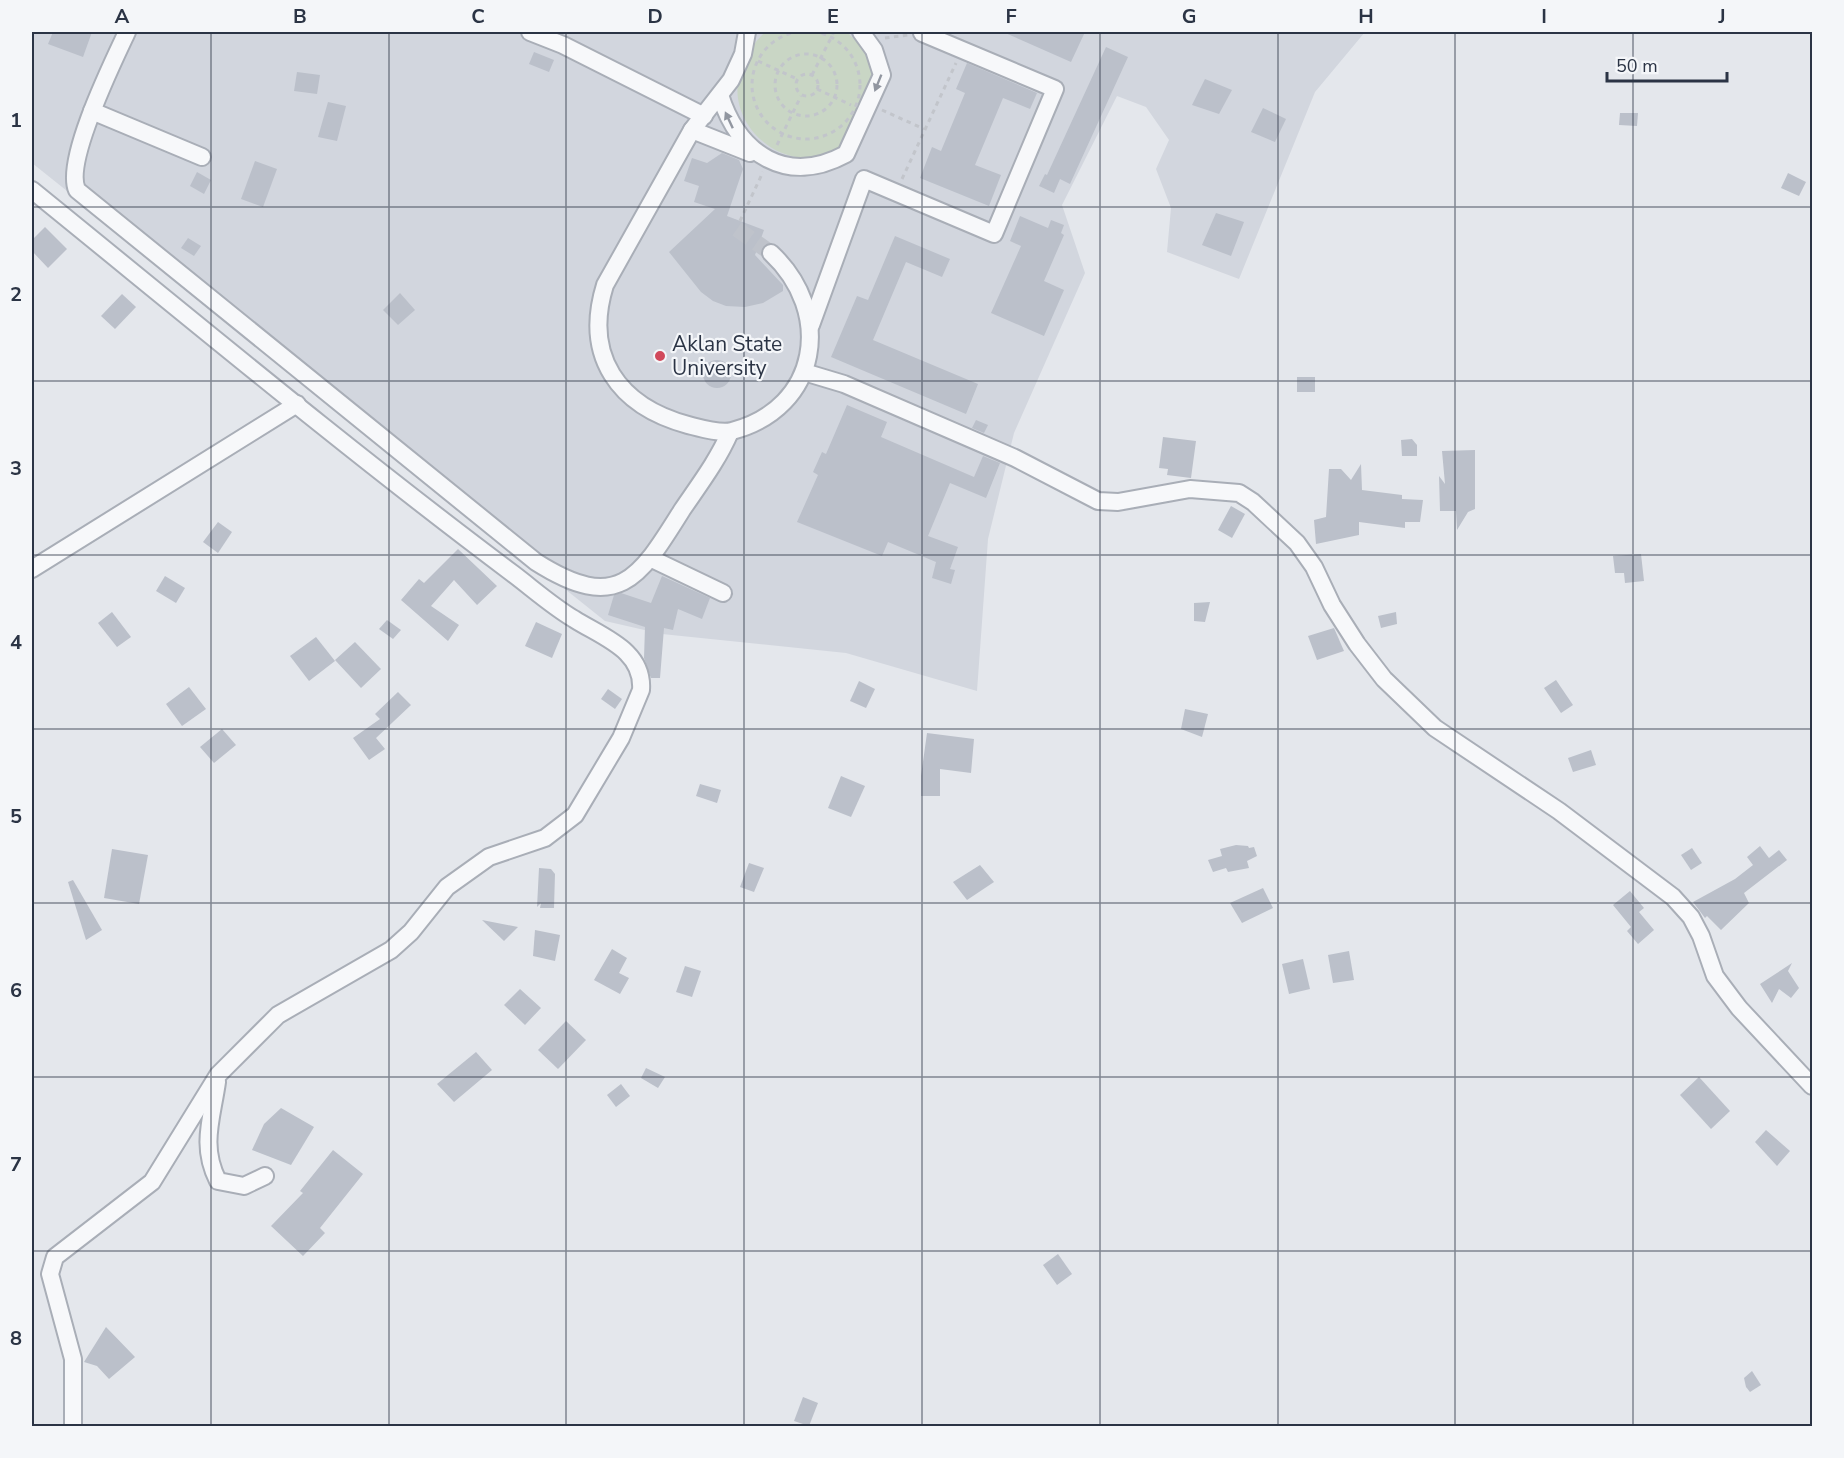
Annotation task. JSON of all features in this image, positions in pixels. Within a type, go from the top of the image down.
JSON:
[{"type":"street","points":[[127,32],[92,111],[74,173],[74,183],[80,194],[536,562],[561,578],[604,587],[631,577],[652,559],[724,446],[730,432]]},
{"type":"street","points":[[530,32],[563,45],[704,116]]},
{"type":"street","points":[[747,32],[750,57],[693,130],[605,285],[599,305],[597,326],[605,362],[614,379],[638,404],[673,421],[730,432],[760,421],[773,411],[792,391],[804,372],[810,345],[810,326],[807,306],[796,282],[771,253]]},
{"type":"street","points":[[810,326],[864,179],[993,234],[1055,89],[922,33]]},
{"type":"street","points":[[693,130],[769,160],[808,167],[827,163],[846,154],[882,75],[878,60],[865,36]]},
{"type":"street","points":[[720,95],[728,118],[739,137],[769,160]]},
{"type":"street","points":[[92,111],[202,157]]},
{"type":"street","points":[[32,190],[410,495],[573,619],[623,649],[637,665],[642,682],[641,690],[621,738],[575,815],[545,838],[489,857],[471,869],[447,887],[411,932],[391,950],[278,1015],[218,1075],[152,1182],[55,1257],[50,1275],[73,1359],[73,1426]]},
{"type":"street","points":[[804,372],[844,384],[1015,458],[1098,501],[1118,502],[1190,489],[1239,493],[1253,502],[1297,543],[1314,567],[1344,625],[1384,679],[1435,728],[1559,811],[1673,897],[1691,917],[1715,976],[1739,1008],[1812,1086]]},
{"type":"street","points":[[32,569],[297,404]]},
{"type":"street","points":[[652,559],[723,593]]},
{"type":"street","points":[[218,1075],[208,1135],[208,1162],[218,1180],[223,1183],[244,1186],[265,1176]]},
{"type":"path","points":[[797,32],[815,32],[831,37],[845,46],[855,60],[860,75],[861,92],[856,108],[846,123],[833,133],[816,139],[799,139],[782,134],[770,126],[755,102],[750,57],[774,42],[797,32]]},
{"type":"path","points":[[812,75],[834,32]]},
{"type":"path","points":[[865,36],[922,33]]},
{"type":"path","points":[[896,193],[962,50]]},
{"type":"path","points":[[811,54],[821,57],[835,71],[838,80],[836,98],[830,106],[816,116],[792,113],[784,108],[776,94],[775,78],[778,71],[792,57],[811,54]]},
{"type":"path","points":[[750,57],[797,80]]},
{"type":"path","points":[[801,96],[795,87],[797,80],[802,75],[812,75]]},
{"type":"path","points":[[812,75],[818,89]]},
{"type":"path","points":[[818,89],[856,108]]},
{"type":"path","points":[[801,96],[811,96],[818,89]]},
{"type":"path","points":[[740,221],[801,96]]},
{"type":"path","points":[[899,118],[924,129]]},
{"type":"shaded area","name":"Aklan State University","points":[[32,32],[1365,32],[1315,92],[1239,279],[1167,252],[1171,208],[1156,169],[1169,140],[1146,107],[1117,96],[1062,205],[1085,273],[1014,433],[988,539],[977,691],[846,653],[662,634],[605,621],[32,163]]},
{"type":"green space","points":[[765,32],[847,32],[864,49],[875,78],[843,144],[821,156],[797,157],[774,149],[755,134],[742,113],[737,87],[744,60]]},
{"type":"building","points":[[53,32],[92,32],[83,57],[48,44]]},
{"type":"building","points":[[1003,32],[1085,32],[1071,62]]},
{"type":"building","points":[[1106,47],[1128,57],[1070,184],[1060,179],[1054,193],[1039,186],[1045,174],[1047,175]]},
{"type":"building","points":[[534,52],[554,60],[549,72],[529,64]]},
{"type":"building","points":[[967,63],[1037,93],[1030,109],[1003,98],[975,165],[1001,175],[989,206],[920,178],[932,147],[941,151],[965,93],[956,89]]},
{"type":"building","points":[[297,72],[320,75],[317,94],[294,91]]},
{"type":"building","points":[[1205,79],[1232,90],[1219,114],[1192,105]]},
{"type":"building","points":[[328,102],[346,106],[337,141],[318,137]]},
{"type":"building","points":[[1263,108],[1286,119],[1275,142],[1251,132]]},
{"type":"building","points":[[1620,113],[1638,113],[1637,126],[1619,125]]},
{"type":"building","points":[[722,153],[739,160],[743,169],[727,216],[764,230],[755,255],[783,285],[783,291],[763,303],[745,307],[726,306],[713,301],[701,292],[669,252],[715,209],[694,202],[699,186],[684,181],[692,158],[707,163]]},
{"type":"building","points":[[255,161],[277,169],[263,207],[241,199]]},
{"type":"building","points":[[197,172],[211,180],[204,194],[190,186]]},
{"type":"building","points":[[1788,173],[1806,182],[1799,196],[1781,188]]},
{"type":"building","points":[[1216,213],[1244,222],[1231,256],[1202,245]]},
{"type":"building","points":[[1020,216],[1048,228],[1051,220],[1064,225],[1061,233],[1064,235],[1044,281],[1064,290],[1044,336],[991,313],[1021,246],[1010,241]]},
{"type":"building","points":[[45,227],[67,249],[48,268],[32,251],[32,240]]},
{"type":"building","points":[[895,236],[950,259],[942,277],[906,262],[873,340],[978,384],[966,414],[831,357],[857,296],[868,300]]},
{"type":"building","points":[[188,238],[201,246],[194,256],[181,248]]},
{"type":"building","points":[[400,293],[415,310],[398,325],[383,310]]},
{"type":"building","points":[[122,294],[136,307],[115,329],[101,316]]},
{"type":"building","points":[[717,360],[727,364],[731,374],[727,384],[717,388],[707,384],[703,374],[707,364]]},
{"type":"building","points":[[1297,377],[1315,377],[1315,392],[1297,392]]},
{"type":"building","points":[[847,405],[887,422],[881,437],[974,477],[983,456],[1000,463],[986,498],[950,483],[928,536],[958,547],[950,569],[955,570],[951,584],[932,578],[936,562],[888,542],[882,556],[797,522],[818,475],[813,472],[822,452],[826,454]]},
{"type":"building","points":[[976,420],[988,425],[984,433],[972,428]]},
{"type":"building","points":[[1163,437],[1196,441],[1191,478],[1167,475],[1168,469],[1159,468]]},
{"type":"building","points":[[1412,439],[1417,445],[1417,456],[1402,456],[1401,440]]},
{"type":"building","points":[[1475,450],[1475,509],[1468,512],[1457,530],[1456,511],[1440,511],[1439,476],[1445,484],[1442,451]]},
{"type":"building","points":[[1361,464],[1362,490],[1402,495],[1402,499],[1423,500],[1420,522],[1405,522],[1405,528],[1359,522],[1359,535],[1316,544],[1314,520],[1326,517],[1329,469],[1341,469],[1351,480]]},
{"type":"building","points":[[1231,506],[1245,514],[1232,538],[1218,530]]},
{"type":"building","points":[[218,522],[232,532],[218,553],[203,542]]},
{"type":"building","points":[[458,549],[497,586],[477,605],[454,580],[431,606],[459,625],[448,641],[401,600],[419,579],[424,583]]},
{"type":"building","points":[[1641,554],[1644,581],[1625,583],[1624,573],[1615,573],[1613,556]]},
{"type":"building","points":[[165,576],[185,588],[176,603],[156,591]]},
{"type":"building","points":[[662,576],[710,598],[702,619],[678,609],[673,630],[664,628],[660,678],[651,678],[644,658],[645,627],[608,615],[614,595],[621,593],[651,603]]},
{"type":"building","points":[[1210,602],[1205,622],[1194,621],[1194,603]]},
{"type":"building","points":[[112,612],[131,637],[117,647],[98,623]]},
{"type":"building","points":[[1396,612],[1397,624],[1381,628],[1378,616]]},
{"type":"building","points":[[387,620],[401,630],[393,639],[379,629]]},
{"type":"building","points":[[536,622],[562,634],[552,658],[525,646]]},
{"type":"building","points":[[1334,628],[1344,651],[1317,660],[1308,636]]},
{"type":"building","points":[[316,637],[335,661],[309,681],[290,656]]},
{"type":"building","points":[[355,642],[381,669],[361,688],[335,660]]},
{"type":"building","points":[[1556,680],[1573,705],[1561,713],[1544,688]]},
{"type":"building","points":[[859,681],[875,689],[866,708],[850,701]]},
{"type":"building","points":[[189,687],[206,709],[182,726],[166,704]]},
{"type":"building","points":[[608,689],[622,699],[615,709],[601,699]]},
{"type":"building","points":[[398,692],[411,705],[376,738],[385,749],[369,760],[353,738],[380,719],[375,714]]},
{"type":"building","points":[[1185,709],[1208,714],[1202,737],[1181,729]]},
{"type":"building","points":[[222,729],[236,745],[214,763],[200,747]]},
{"type":"building","points":[[927,733],[974,739],[971,773],[940,769],[940,796],[921,796],[921,776]]},
{"type":"building","points":[[1591,750],[1596,765],[1573,772],[1568,758]]},
{"type":"building","points":[[841,776],[865,786],[851,817],[828,808]]},
{"type":"building","points":[[700,784],[721,790],[717,803],[696,796]]},
{"type":"building","points":[[1236,845],[1254,847],[1257,856],[1247,861],[1249,868],[1228,872],[1226,868],[1213,872],[1208,860],[1222,856],[1220,849]]},
{"type":"building","points":[[1760,846],[1769,858],[1779,850],[1787,860],[1744,893],[1749,903],[1721,930],[1707,916],[1705,918],[1693,902],[1735,879],[1753,865],[1747,857]]},
{"type":"building","points":[[1692,848],[1702,863],[1691,870],[1681,855]]},
{"type":"building","points":[[112,849],[148,855],[139,904],[104,898]]},
{"type":"building","points":[[749,863],[764,868],[754,892],[740,887]]},
{"type":"building","points":[[980,865],[994,882],[967,900],[953,882]]},
{"type":"building","points":[[539,868],[551,869],[555,874],[554,908],[540,908],[541,903],[537,907]]},
{"type":"building","points":[[73,880],[102,930],[86,940],[68,882]]},
{"type":"building","points":[[1263,888],[1273,908],[1242,923],[1230,903]]},
{"type":"building","points":[[1630,891],[1644,908],[1639,912],[1654,930],[1638,944],[1627,931],[1631,927],[1613,905]]},
{"type":"building","points":[[482,920],[518,927],[504,941]]},
{"type":"building","points":[[535,930],[560,935],[555,961],[533,956]]},
{"type":"building","points":[[612,949],[627,958],[619,973],[629,978],[620,994],[594,980]]},
{"type":"building","points":[[1349,951],[1354,980],[1333,983],[1328,955]]},
{"type":"building","points":[[1303,959],[1310,989],[1289,994],[1282,964]]},
{"type":"building","points":[[1792,963],[1788,971],[1799,988],[1791,998],[1779,989],[1772,1003],[1760,984]]},
{"type":"building","points":[[685,966],[701,971],[692,997],[676,992]]},
{"type":"building","points":[[520,989],[541,1008],[525,1025],[504,1005]]},
{"type":"building","points":[[566,1021],[586,1040],[558,1069],[538,1050]]},
{"type":"building","points":[[476,1052],[492,1070],[454,1102],[437,1084]]},
{"type":"building","points":[[646,1068],[665,1077],[658,1088],[641,1078]]},
{"type":"building","points":[[1699,1077],[1730,1111],[1711,1129],[1680,1095]]},
{"type":"building","points":[[621,1084],[630,1096],[616,1107],[607,1095]]},
{"type":"building","points":[[281,1108],[314,1127],[291,1165],[252,1150],[264,1124]]},
{"type":"building","points":[[1766,1130],[1790,1151],[1777,1166],[1755,1142]]},
{"type":"building","points":[[333,1150],[363,1174],[320,1228],[325,1233],[303,1256],[271,1226],[303,1193],[300,1191]]},
{"type":"building","points":[[1058,1254],[1072,1274],[1057,1285],[1043,1265]]},
{"type":"building","points":[[106,1327],[135,1357],[109,1379],[97,1366],[84,1362]]},
{"type":"building","points":[[1752,1371],[1761,1385],[1750,1392],[1744,1378]]},
{"type":"building","points":[[803,1397],[818,1403],[809,1426],[794,1421]]},
{"type":"tunnel","points":[[737,229],[771,253]]},
{"type":"place","name":"Aklan State University","points":[[660,356]]}]
